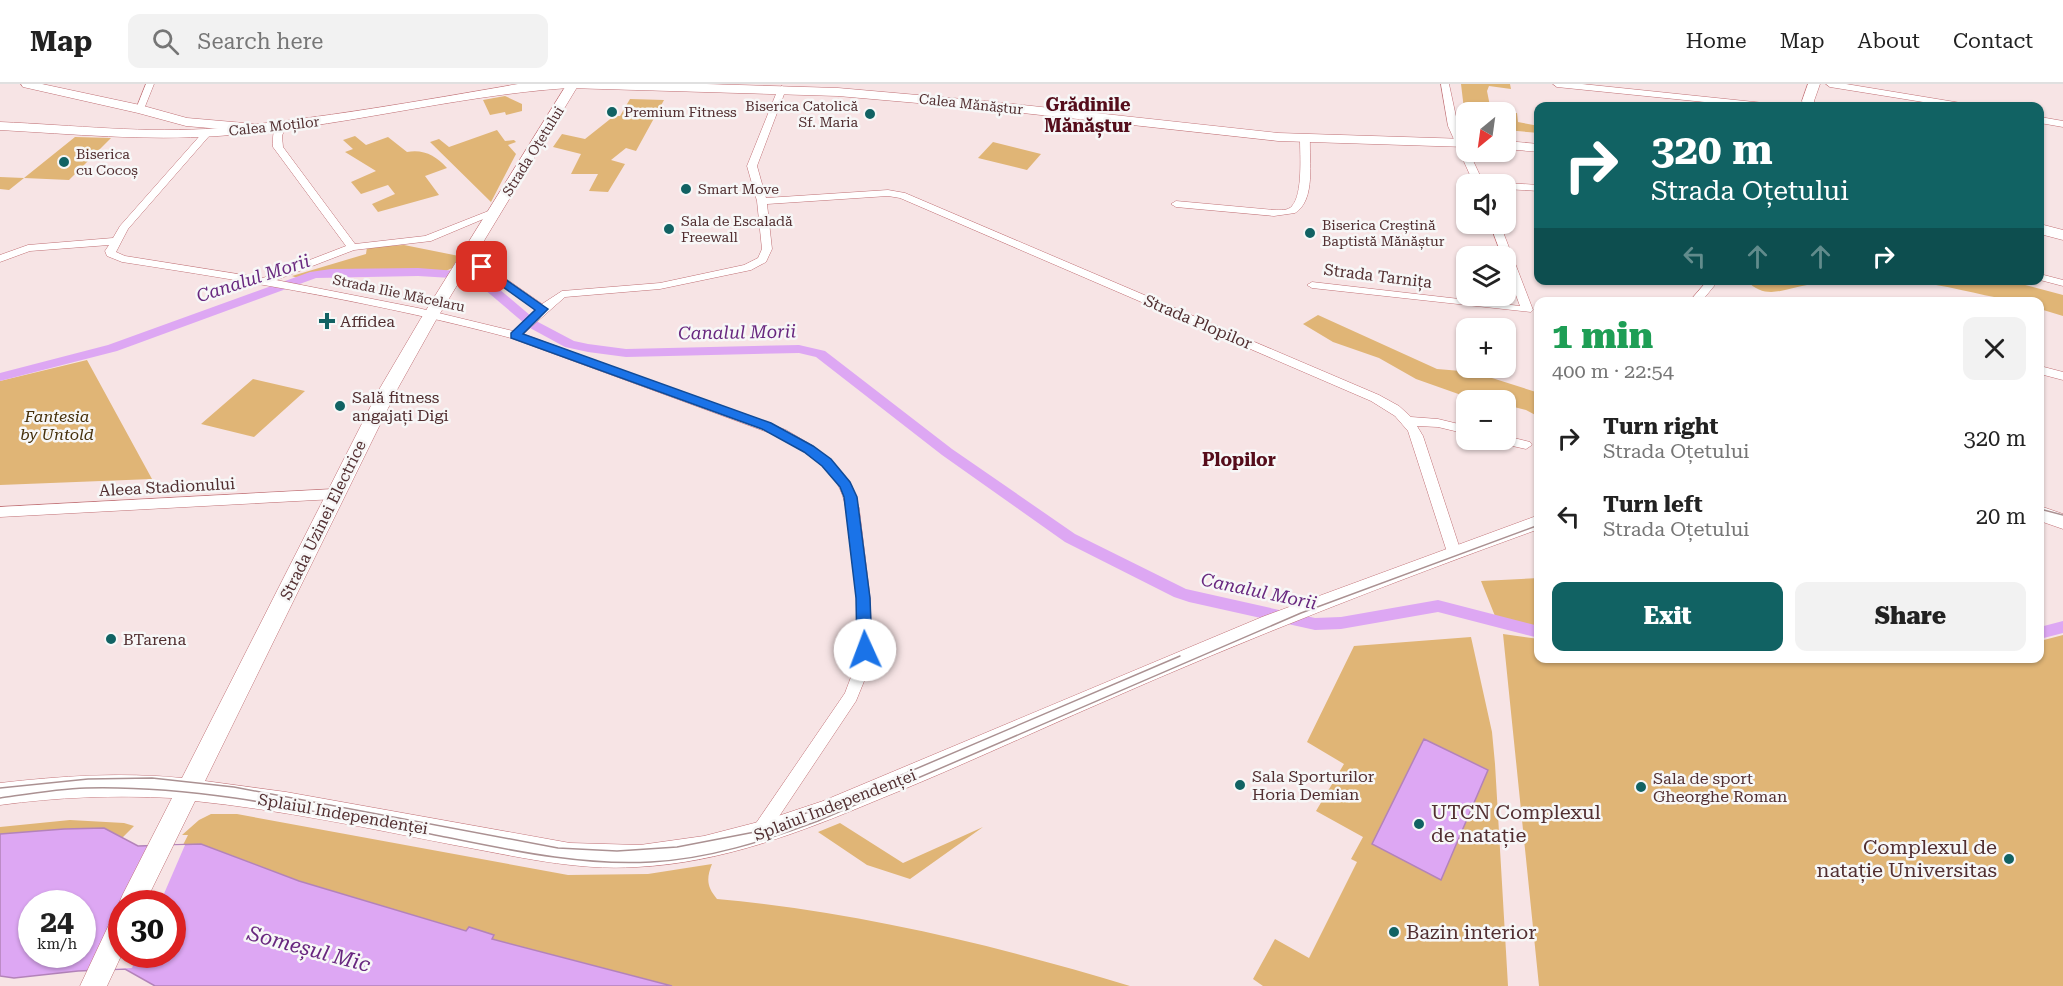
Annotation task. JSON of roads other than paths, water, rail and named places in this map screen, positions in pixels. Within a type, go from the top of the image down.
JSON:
[{"type":"main road","points":[[27,84],[192,123],[256,128]]},
{"type":"main road","name":"Calea Mănăștur","points":[[548,84],[782,89],[916,98],[1305,139],[1456,143]]},
{"type":"main road","name":"Calea Moților","points":[[0,126],[163,134],[207,133],[380,112],[548,84]]},
{"type":"main road","name":"Strada Oțetului","points":[[461,268],[573,84]]},
{"type":"main road","points":[[1807,102],[1814,84]]},
{"type":"main road","points":[[1516,146],[1534,148]]},
{"type":"main road","points":[[2044,220],[2063,222]]},
{"type":"main road","points":[[2044,228],[2063,230]]},
{"type":"main road","points":[[2044,228],[2063,235]]},
{"type":"main road","name":"Strada Uzinei Electrice","points":[[138,890],[214,743],[389,388],[461,268]]},
{"type":"main road","points":[[2044,511],[2063,510]]},
{"type":"main road","points":[[2044,513],[2063,522]]},
{"type":"main road","points":[[1454,552],[1534,524]]},
{"type":"main road","name":"Splaiul Independenței","points":[[0,794],[98,784],[189,788],[546,851],[590,856],[634,857],[719,846],[757,836],[816,815],[1166,664],[1299,610],[1454,552]]},
{"type":"main road","points":[[95,981],[108,954]]},
{"type":"street","points":[[140,109],[150,84]]},
{"type":"street","points":[[1445,84],[1456,131]]},
{"type":"street","points":[[1557,84],[1726,102]]},
{"type":"street","points":[[1830,84],[1937,102]]},
{"type":"street","points":[[519,331],[556,298],[572,292],[660,286],[757,264],[764,257],[767,249],[762,201],[752,166],[782,89]]},
{"type":"street","points":[[2044,121],[2063,124]]},
{"type":"street","points":[[281,125],[277,136],[278,147],[352,247]]},
{"type":"street","points":[[0,259],[28,248],[115,241],[207,133]]},
{"type":"street","points":[[1176,204],[1274,213],[1294,210],[1303,193],[1305,139]]},
{"type":"street","points":[[1516,187],[1534,188]]},
{"type":"street","name":"Strada Plopilor","points":[[762,201],[888,193],[902,195],[1375,398],[1399,411],[1410,421]]},
{"type":"street","points":[[269,282],[352,247],[427,239],[494,215]]},
{"type":"street","points":[[1499,234],[1527,310]]},
{"type":"street","name":"Strada Ilie Măcelaru","points":[[115,241],[110,251],[111,254],[122,259],[300,287],[519,331],[783,434],[818,455],[846,486],[852,508],[863,598],[864,662],[850,696],[757,836]]},
{"type":"street","points":[[461,268],[482,267],[521,295],[539,313]]},
{"type":"street","points":[[2044,278],[2063,283]]},
{"type":"street","name":"Strada Tarnița","points":[[1312,285],[1534,311]]},
{"type":"street","points":[[1700,297],[1710,285]]},
{"type":"street","points":[[521,295],[556,298]]},
{"type":"street","points":[[2044,371],[2063,376]]},
{"type":"street","points":[[1454,552],[1417,436],[1410,421],[1438,423],[1456,427]]},
{"type":"street","points":[[1516,443],[1526,445]]},
{"type":"street","name":"Aleea Stadionului","points":[[0,512],[335,494]]},
{"type":"water","points":[[1424,739],[1488,770],[1441,880],[1372,844]]},
{"type":"water","name":"Someșul Mic","points":[[104,828],[138,846],[201,844],[299,881],[466,931],[469,927],[494,935],[492,939],[672,986],[155,986],[125,969],[78,971],[14,978],[0,976],[0,834]]},
{"type":"waterway","name":"Canalul Morii","points":[[0,377],[112,348],[314,275],[418,272],[470,276],[482,281],[534,325],[570,344],[626,353],[799,349],[820,354],[947,452],[1070,538],[1180,593],[1315,624],[1341,623],[1438,606],[1534,631]]},
{"type":"waterway","name":"Canalul Morii","points":[[2044,632],[2063,627]]},
{"type":"tram line","points":[[2044,510],[2063,515]]},
{"type":"tram line","points":[[0,798],[86,788],[175,791],[264,803],[571,859],[624,863],[694,857],[757,842],[818,821],[1301,613],[1534,527]]},
{"type":"tram line","points":[[0,788],[88,779],[152,778],[234,787],[558,848],[617,851],[677,847],[760,831],[878,785],[1180,656]]},
{"type":"place","name":"Premium Fitness","points":[[612,112]]},
{"type":"place","name":"Biserica Catolică Sf. Maria","points":[[870,114]]},
{"type":"place","name":"Biserica cu Cocoș","points":[[64,162]]},
{"type":"place","name":"Smart Move","points":[[686,189]]},
{"type":"place","name":"Sala de Escaladă Freewall","points":[[669,229]]},
{"type":"place","name":"Biserica Creștină Baptistă Mănăștur","points":[[1310,233]]},
{"type":"place","name":"Affidea","points":[[327,321]]},
{"type":"place","name":"Sală fitness angajați Digi","points":[[340,406]]},
{"type":"place","name":"BTarena","points":[[111,639]]},
{"type":"place","name":"Sala Sporturilor Horia Demian","points":[[1240,785]]},
{"type":"place","name":"Sala de sport Gheorghe Roman","points":[[1641,787]]},
{"type":"place","name":"UTCN Complexul de natație","points":[[1419,824]]},
{"type":"place","name":"Complexul de natație Universitas","points":[[2009,859]]},
{"type":"place","name":"Bazin interior","points":[[1394,932]]},
{"type":"district","name":"Grădinile Mănăștur","points":[[1088,114]]},
{"type":"district","name":"Plopilor","points":[[1239,459]]},
{"type":"park label","name":"Fantesia by Untold","points":[[57,425]]}]
